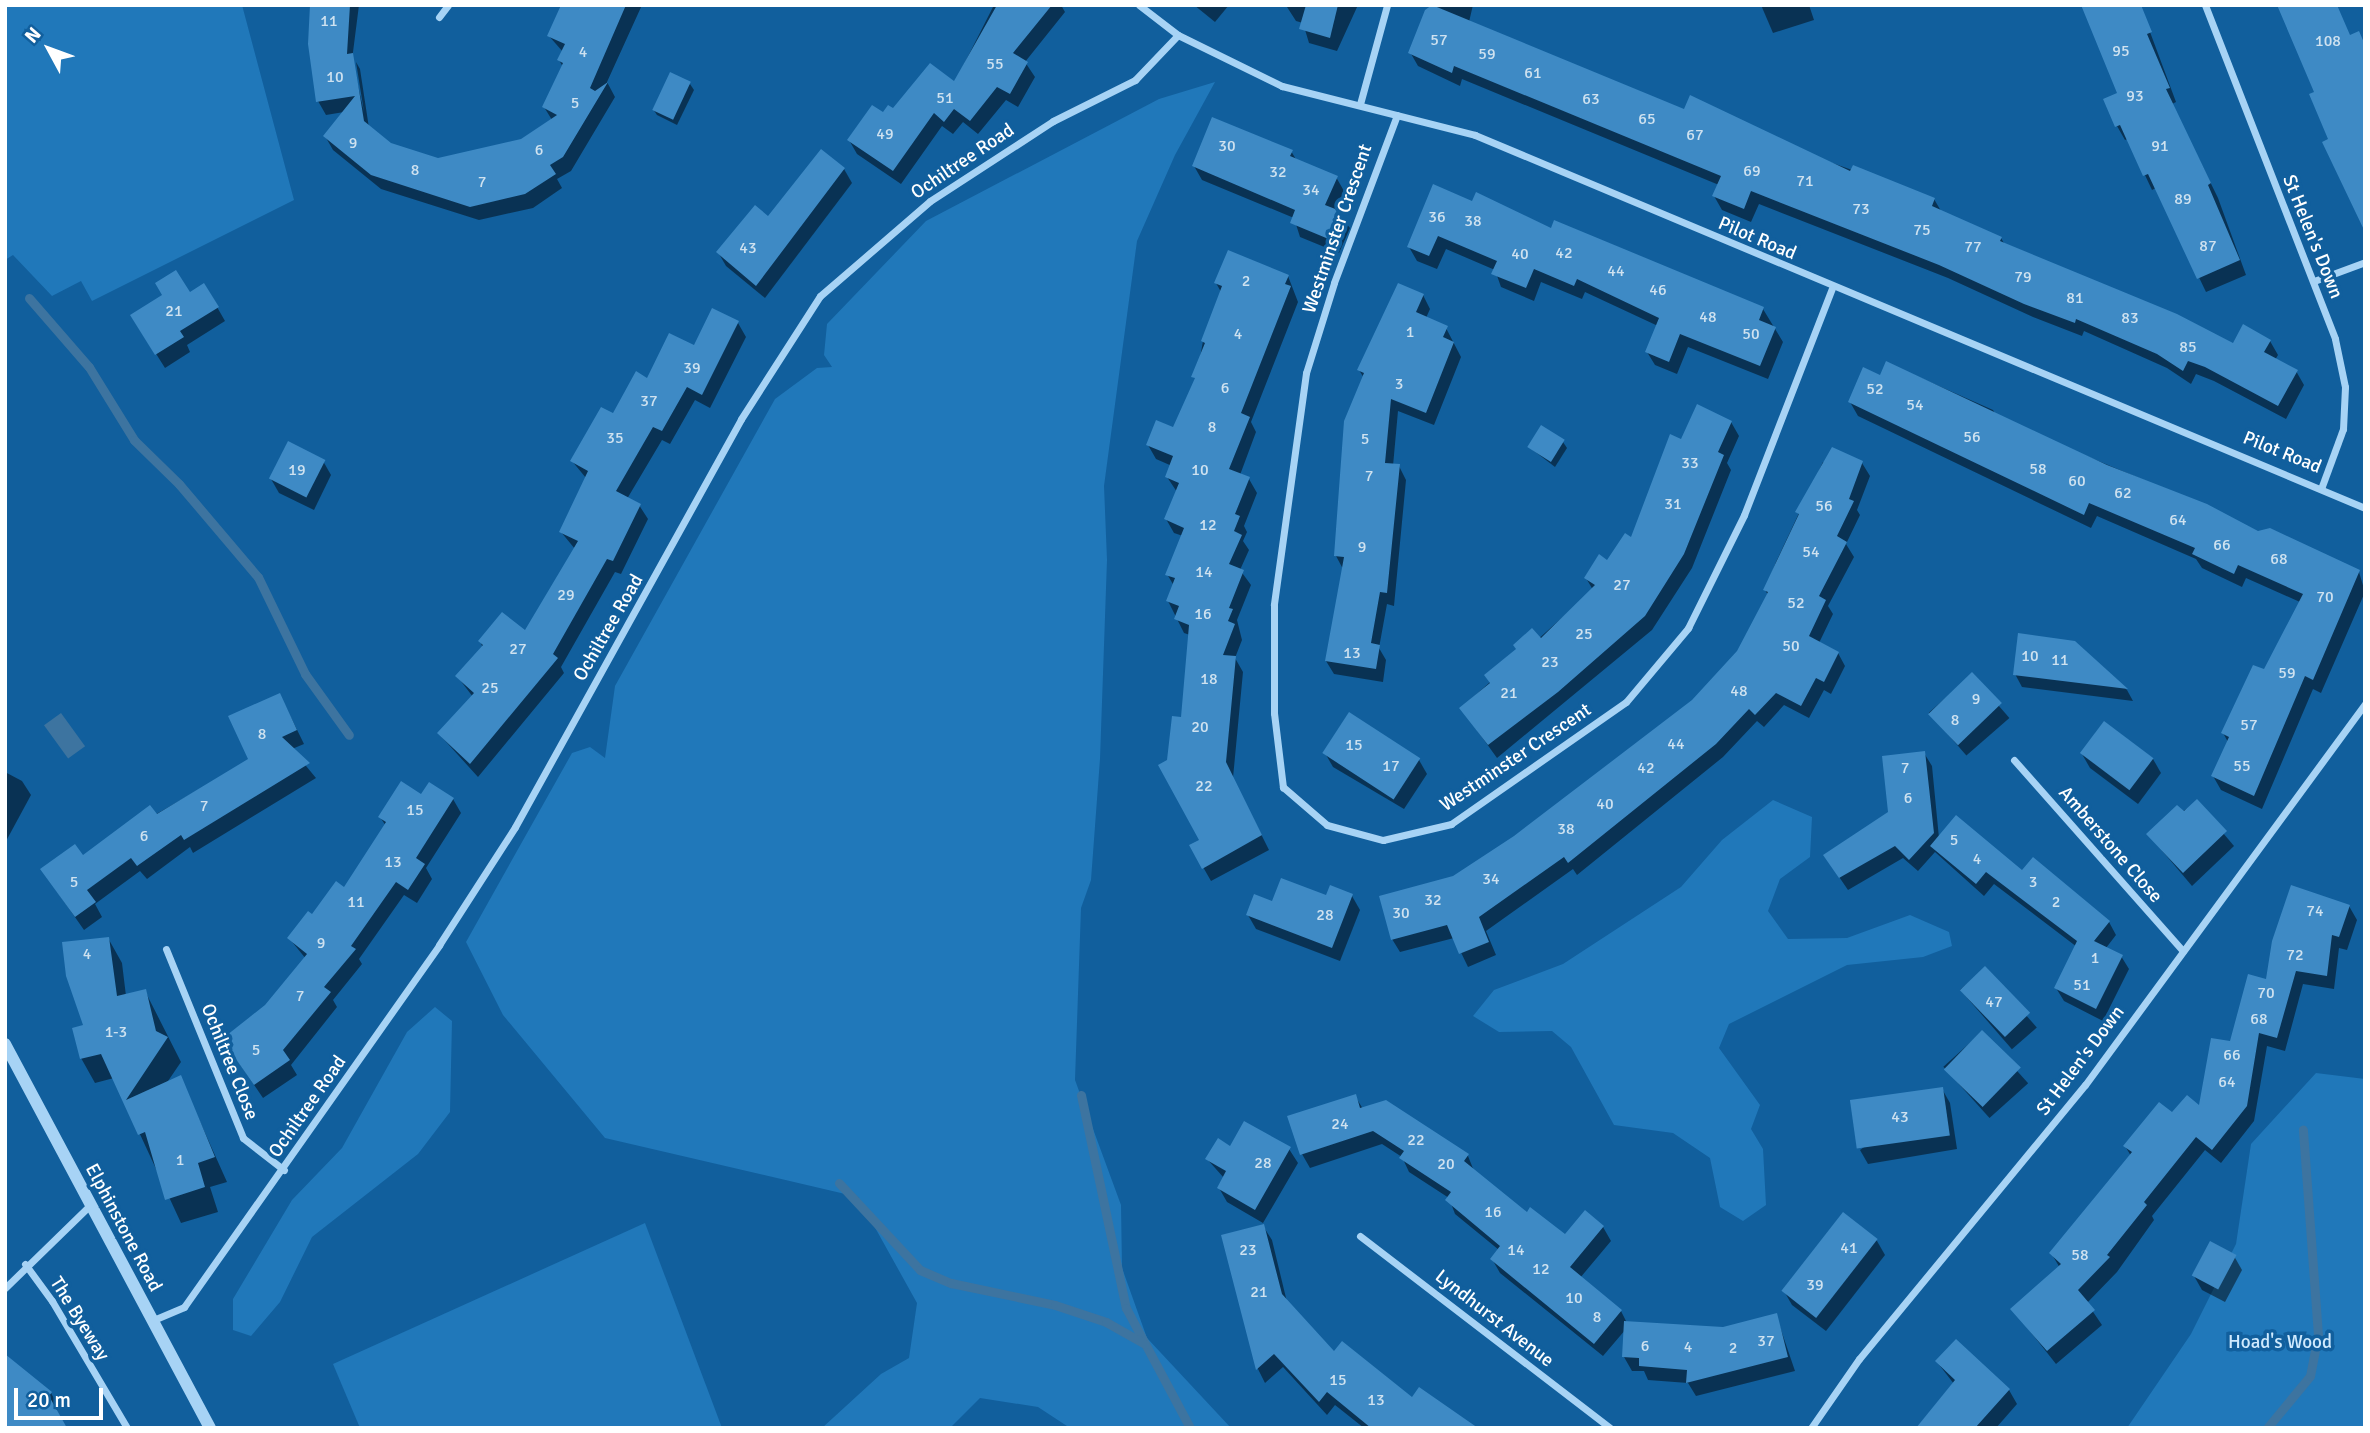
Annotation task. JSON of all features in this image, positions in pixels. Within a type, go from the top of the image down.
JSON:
[{"type":"street","points":[[439,18],[448,5]]},
{"type":"street","name":"Pilot Road","points":[[1139,5],[1178,36],[1282,86],[1475,135],[1832,288],[2322,486],[2365,508]]},
{"type":"street","points":[[1360,104],[1387,5]]},
{"type":"street","name":"St Helen's Down","points":[[2205,5],[2335,339],[2345,387],[2343,429],[2322,486]]},
{"type":"street","name":"Ochiltree Road","points":[[151,1321],[184,1307],[284,1170],[515,827],[741,419],[820,296],[930,201],[1053,121],[1135,80],[1178,36]]},
{"type":"street","name":"Westminster Crescent","points":[[1397,115],[1334,283],[1306,373],[1274,606],[1274,713],[1283,787],[1327,825],[1383,840],[1451,824],[1626,702],[1688,628],[1750,502],[1832,288]]},
{"type":"street","points":[[2314,281],[2365,262]]},
{"type":"street","name":"St Helen's Down","points":[[1811,1428],[1868,1349],[2085,1085],[2365,704]]},
{"type":"street","name":"Amberstone Close","points":[[2014,760],[2183,951]]},
{"type":"street","name":"Ochiltree Close","points":[[166,949],[243,1138],[284,1170]]},
{"type":"street","name":"Elphinstone Road","points":[[5,1044],[210,1428]]},
{"type":"street","points":[[5,1288],[25,1264],[90,1205]]},
{"type":"street","name":"Lyndhurst Avenue","points":[[1360,1236],[1610,1428]]},
{"type":"street","name":"The Byeway","points":[[25,1264],[52,1301],[127,1428]]},
{"type":"green space","points":[[5,5],[242,5],[294,200],[92,301],[81,281],[52,296],[13,255],[5,260]]},
{"type":"green space","points":[[1215,82],[1175,155],[1137,241],[1104,486],[1107,560],[1100,759],[1091,880],[1081,908],[1075,1080],[1121,1205],[1122,1268],[1147,1338],[1231,1428],[1070,1428],[1038,1407],[980,1398],[950,1428],[822,1428],[881,1374],[909,1358],[917,1303],[858,1197],[605,1138],[503,1015],[466,942],[572,753],[590,747],[605,758],[615,686],[775,399],[817,368],[832,367],[824,355],[827,324],[926,221],[1159,99]]},
{"type":"green space","points":[[1773,800],[1812,817],[1810,857],[1780,879],[1768,911],[1788,939],[1847,938],[1910,915],[1949,932],[1952,946],[1923,957],[1847,965],[1729,1024],[1719,1048],[1760,1105],[1751,1129],[1763,1149],[1766,1205],[1743,1221],[1720,1207],[1710,1158],[1673,1133],[1614,1125],[1571,1047],[1552,1031],[1499,1032],[1473,1016],[1494,990],[1563,964],[1681,887],[1722,840]]},
{"type":"green space","points":[[435,1007],[452,1021],[450,1112],[418,1154],[312,1237],[280,1302],[251,1336],[233,1330],[233,1299],[292,1200],[342,1148],[407,1032]]},
{"type":"green space","name":"Hoad's Wood","points":[[2316,1073],[2365,1079],[2365,1428],[2127,1428],[2191,1334],[2236,1244],[2251,1144]]},
{"type":"green space","points":[[645,1223],[722,1428],[360,1428],[333,1364]]},
{"type":"shaded area","points":[[61,713],[85,746],[68,759],[44,725]]},
{"type":"building","points":[[310,5],[350,5],[347,54],[353,53],[364,121],[391,143],[438,158],[521,139],[557,115],[542,107],[563,63],[557,60],[565,44],[547,36],[561,5],[626,5],[590,88],[595,91],[608,82],[563,157],[550,165],[556,174],[525,194],[470,207],[371,175],[323,136],[355,96],[316,102],[308,44]]},
{"type":"building","points":[[997,5],[1052,5],[1013,53],[1028,62],[1010,94],[997,87],[970,121],[954,109],[944,122],[934,113],[893,171],[847,140],[872,105],[883,112],[888,105],[893,108],[930,63],[954,81]]},
{"type":"building","points":[[1306,5],[1338,5],[1330,38],[1299,29]]},
{"type":"building","points":[[1432,5],[1684,109],[1690,95],[1850,171],[1853,165],[1935,198],[1932,206],[2002,237],[2000,241],[2177,314],[2233,343],[2243,324],[2271,340],[2264,352],[2298,370],[2278,406],[2205,367],[2188,361],[2183,371],[2157,354],[2076,319],[2075,323],[2024,304],[1939,265],[1751,191],[1744,209],[1712,196],[1721,176],[1454,66],[1452,73],[1408,53],[1425,10]]},
{"type":"building","points":[[2081,5],[2141,5],[2152,32],[2147,34],[2170,88],[2166,89],[2211,183],[2208,185],[2240,260],[2197,279],[2148,174],[2143,176],[2120,125],[2115,127],[2103,99],[2117,93]]},
{"type":"building","points":[[2277,5],[2337,5],[2350,35],[2359,31],[2365,45],[2365,232],[2322,142],[2328,139],[2309,94],[2314,92]]},
{"type":"building","points":[[670,72],[691,82],[673,120],[652,110]]},
{"type":"building","points":[[1212,117],[1293,150],[1290,156],[1338,176],[1325,205],[1343,212],[1331,240],[1290,223],[1295,210],[1192,166]]},
{"type":"building","points":[[821,149],[845,168],[756,286],[716,252],[755,205],[768,216]]},
{"type":"building","points":[[1433,184],[1472,201],[1476,192],[1551,228],[1554,220],[1764,307],[1759,320],[1776,327],[1760,366],[1680,334],[1669,362],[1645,352],[1659,318],[1577,279],[1574,286],[1534,269],[1526,288],[1491,274],[1497,261],[1438,236],[1429,256],[1407,247]]},
{"type":"building","points":[[1228,250],[1289,275],[1285,284],[1291,286],[1241,413],[1250,417],[1229,469],[1250,477],[1235,514],[1240,516],[1234,531],[1242,535],[1229,564],[1244,570],[1229,608],[1233,609],[1228,621],[1235,624],[1223,655],[1236,656],[1226,762],[1262,835],[1202,869],[1189,845],[1199,840],[1158,765],[1167,760],[1172,716],[1181,717],[1189,625],[1174,619],[1179,606],[1166,601],[1175,578],[1165,575],[1184,528],[1164,519],[1179,483],[1165,477],[1173,456],[1146,445],[1156,420],[1173,427],[1195,378],[1191,377],[1205,343],[1201,341],[1222,286],[1214,283]]},
{"type":"building","points":[[176,270],[190,292],[204,283],[219,307],[180,331],[184,337],[155,355],[130,315],[162,295],[155,283]]},
{"type":"building","points":[[1398,283],[1424,294],[1416,312],[1448,326],[1443,337],[1454,342],[1426,413],[1391,399],[1385,463],[1400,464],[1387,593],[1380,592],[1371,643],[1380,645],[1376,669],[1325,661],[1344,557],[1334,556],[1344,421],[1364,373],[1357,370]]},
{"type":"building","points":[[712,308],[739,321],[702,395],[687,387],[662,431],[653,427],[616,491],[641,504],[613,561],[607,559],[553,654],[558,658],[470,764],[437,733],[474,693],[455,676],[483,645],[478,641],[502,612],[525,630],[578,541],[559,532],[588,471],[570,461],[601,407],[613,413],[636,371],[647,378],[669,333],[694,345]]},
{"type":"building","points":[[1886,361],[2107,465],[2207,504],[2258,531],[2270,528],[2360,570],[2313,680],[2305,676],[2254,796],[2211,776],[2229,737],[2221,733],[2253,665],[2264,669],[2303,594],[2238,565],[2234,574],[2192,554],[2195,548],[2089,503],[2084,515],[1848,402],[1863,367],[1880,375]]},
{"type":"building","points":[[1697,404],[1732,421],[1718,452],[1724,455],[1684,554],[1645,616],[1558,692],[1488,745],[1459,708],[1490,683],[1484,675],[1516,649],[1513,645],[1532,628],[1541,638],[1595,585],[1584,578],[1599,554],[1607,560],[1625,533],[1631,537],[1670,434],[1681,439]]},
{"type":"building","points":[[1541,425],[1565,440],[1551,462],[1527,447]]},
{"type":"building","points":[[288,441],[325,460],[306,497],[269,478]]},
{"type":"building","points":[[1832,447],[1863,461],[1849,499],[1854,501],[1837,536],[1847,542],[1819,596],[1826,600],[1809,636],[1839,652],[1824,682],[1816,678],[1801,706],[1776,693],[1755,715],[1749,709],[1716,744],[1568,863],[1564,857],[1479,917],[1489,942],[1459,954],[1447,925],[1391,940],[1379,896],[1453,876],[1514,836],[1692,700],[1737,651],[1768,592],[1763,590],[1799,514],[1795,512]]},
{"type":"building","points":[[2018,633],[2075,641],[2128,689],[2013,675]]},
{"type":"building","points":[[1972,672],[2002,703],[1958,745],[1928,714]]},
{"type":"building","points":[[280,693],[297,730],[282,737],[310,763],[184,840],[181,835],[137,866],[131,858],[87,890],[96,902],[75,917],[40,869],[75,844],[83,855],[150,805],[157,814],[248,759],[228,716]]},
{"type":"building","points":[[1349,712],[1420,758],[1394,799],[1322,753]]},
{"type":"building","points":[[2104,721],[2154,758],[2129,790],[2080,753]]},
{"type":"building","points":[[1925,751],[1934,833],[1909,860],[1895,846],[1839,878],[1823,855],[1888,812],[1882,756]]},
{"type":"building","points":[[401,781],[421,794],[429,782],[454,798],[416,858],[425,864],[408,890],[396,882],[351,946],[356,949],[324,987],[331,992],[283,1050],[290,1060],[254,1085],[222,1039],[265,1005],[307,954],[287,938],[308,911],[312,914],[336,881],[344,887],[386,822],[378,817]]},
{"type":"building","points":[[2197,799],[2227,831],[2183,873],[2146,834],[2177,805],[2184,811]]},
{"type":"building","points":[[1956,815],[2022,870],[2033,857],[2110,921],[2094,941],[2123,955],[2096,1009],[2054,988],[2077,941],[1986,872],[1976,884],[1930,846]]},
{"type":"building","points":[[1281,878],[1326,895],[1330,885],[1353,894],[1332,948],[1246,915],[1254,894],[1272,901]]},
{"type":"building","points":[[2291,885],[2350,905],[2339,937],[2332,935],[2327,976],[2296,971],[2277,1038],[2259,1033],[2247,1106],[2212,1150],[2196,1137],[2144,1202],[2147,1205],[2107,1255],[2110,1257],[2078,1290],[2095,1310],[2047,1351],[2010,1309],[2061,1264],[2049,1253],[2132,1152],[2123,1146],[2159,1102],[2172,1112],[2187,1095],[2199,1105],[2211,1038],[2230,1041],[2248,974],[2266,979],[2272,941]]},
{"type":"building","points":[[109,937],[117,996],[146,989],[156,1031],[168,1037],[126,1100],[181,1075],[215,1157],[198,1163],[205,1187],[165,1200],[145,1132],[138,1135],[101,1054],[80,1059],[72,1028],[83,1025],[66,976],[62,942]]},
{"type":"building","points":[[1985,966],[2030,1013],[2005,1037],[1960,990]]},
{"type":"building","points":[[1982,1030],[2021,1068],[1983,1107],[1944,1070]]},
{"type":"building","points":[[1943,1087],[1950,1136],[1857,1149],[1850,1100]]},
{"type":"building","points":[[1356,1094],[1360,1108],[1386,1100],[1469,1154],[1464,1161],[1527,1212],[1530,1207],[1565,1234],[1585,1210],[1604,1226],[1570,1267],[1622,1310],[1594,1344],[1490,1259],[1500,1246],[1445,1200],[1451,1192],[1399,1158],[1404,1151],[1373,1131],[1300,1155],[1287,1116]]},
{"type":"building","points":[[1244,1121],[1291,1147],[1255,1210],[1217,1188],[1226,1171],[1205,1159],[1218,1138],[1230,1146]]},
{"type":"building","points":[[1843,1212],[1878,1239],[1816,1318],[1781,1291]]},
{"type":"building","points":[[1264,1224],[1282,1294],[1334,1351],[1342,1341],[1412,1397],[1419,1387],[1478,1428],[1371,1428],[1327,1392],[1319,1402],[1274,1354],[1256,1370],[1221,1235]]},
{"type":"building","points":[[2210,1241],[2236,1255],[2218,1290],[2192,1275]]},
{"type":"building","points":[[1777,1313],[1788,1357],[1686,1383],[1687,1370],[1639,1366],[1639,1358],[1622,1357],[1624,1321],[1723,1327]]},
{"type":"building","points":[[1956,1339],[2010,1389],[1975,1428],[1916,1428],[1955,1380],[1935,1361]]},
{"type":"building","points":[[5,1354],[52,1392],[49,1396],[67,1428],[5,1428]]},
{"type":"waterway","points":[[29,298],[89,367],[134,440],[179,484],[258,577],[305,674],[349,735]]},
{"type":"waterway","points":[[1081,1095],[1126,1308],[1190,1428]]},
{"type":"waterway","points":[[2267,1428],[2310,1376],[2318,1335],[2303,1130]]},
{"type":"waterway","points":[[839,1183],[920,1270],[951,1283],[1055,1305],[1106,1322],[1145,1344]]}]
